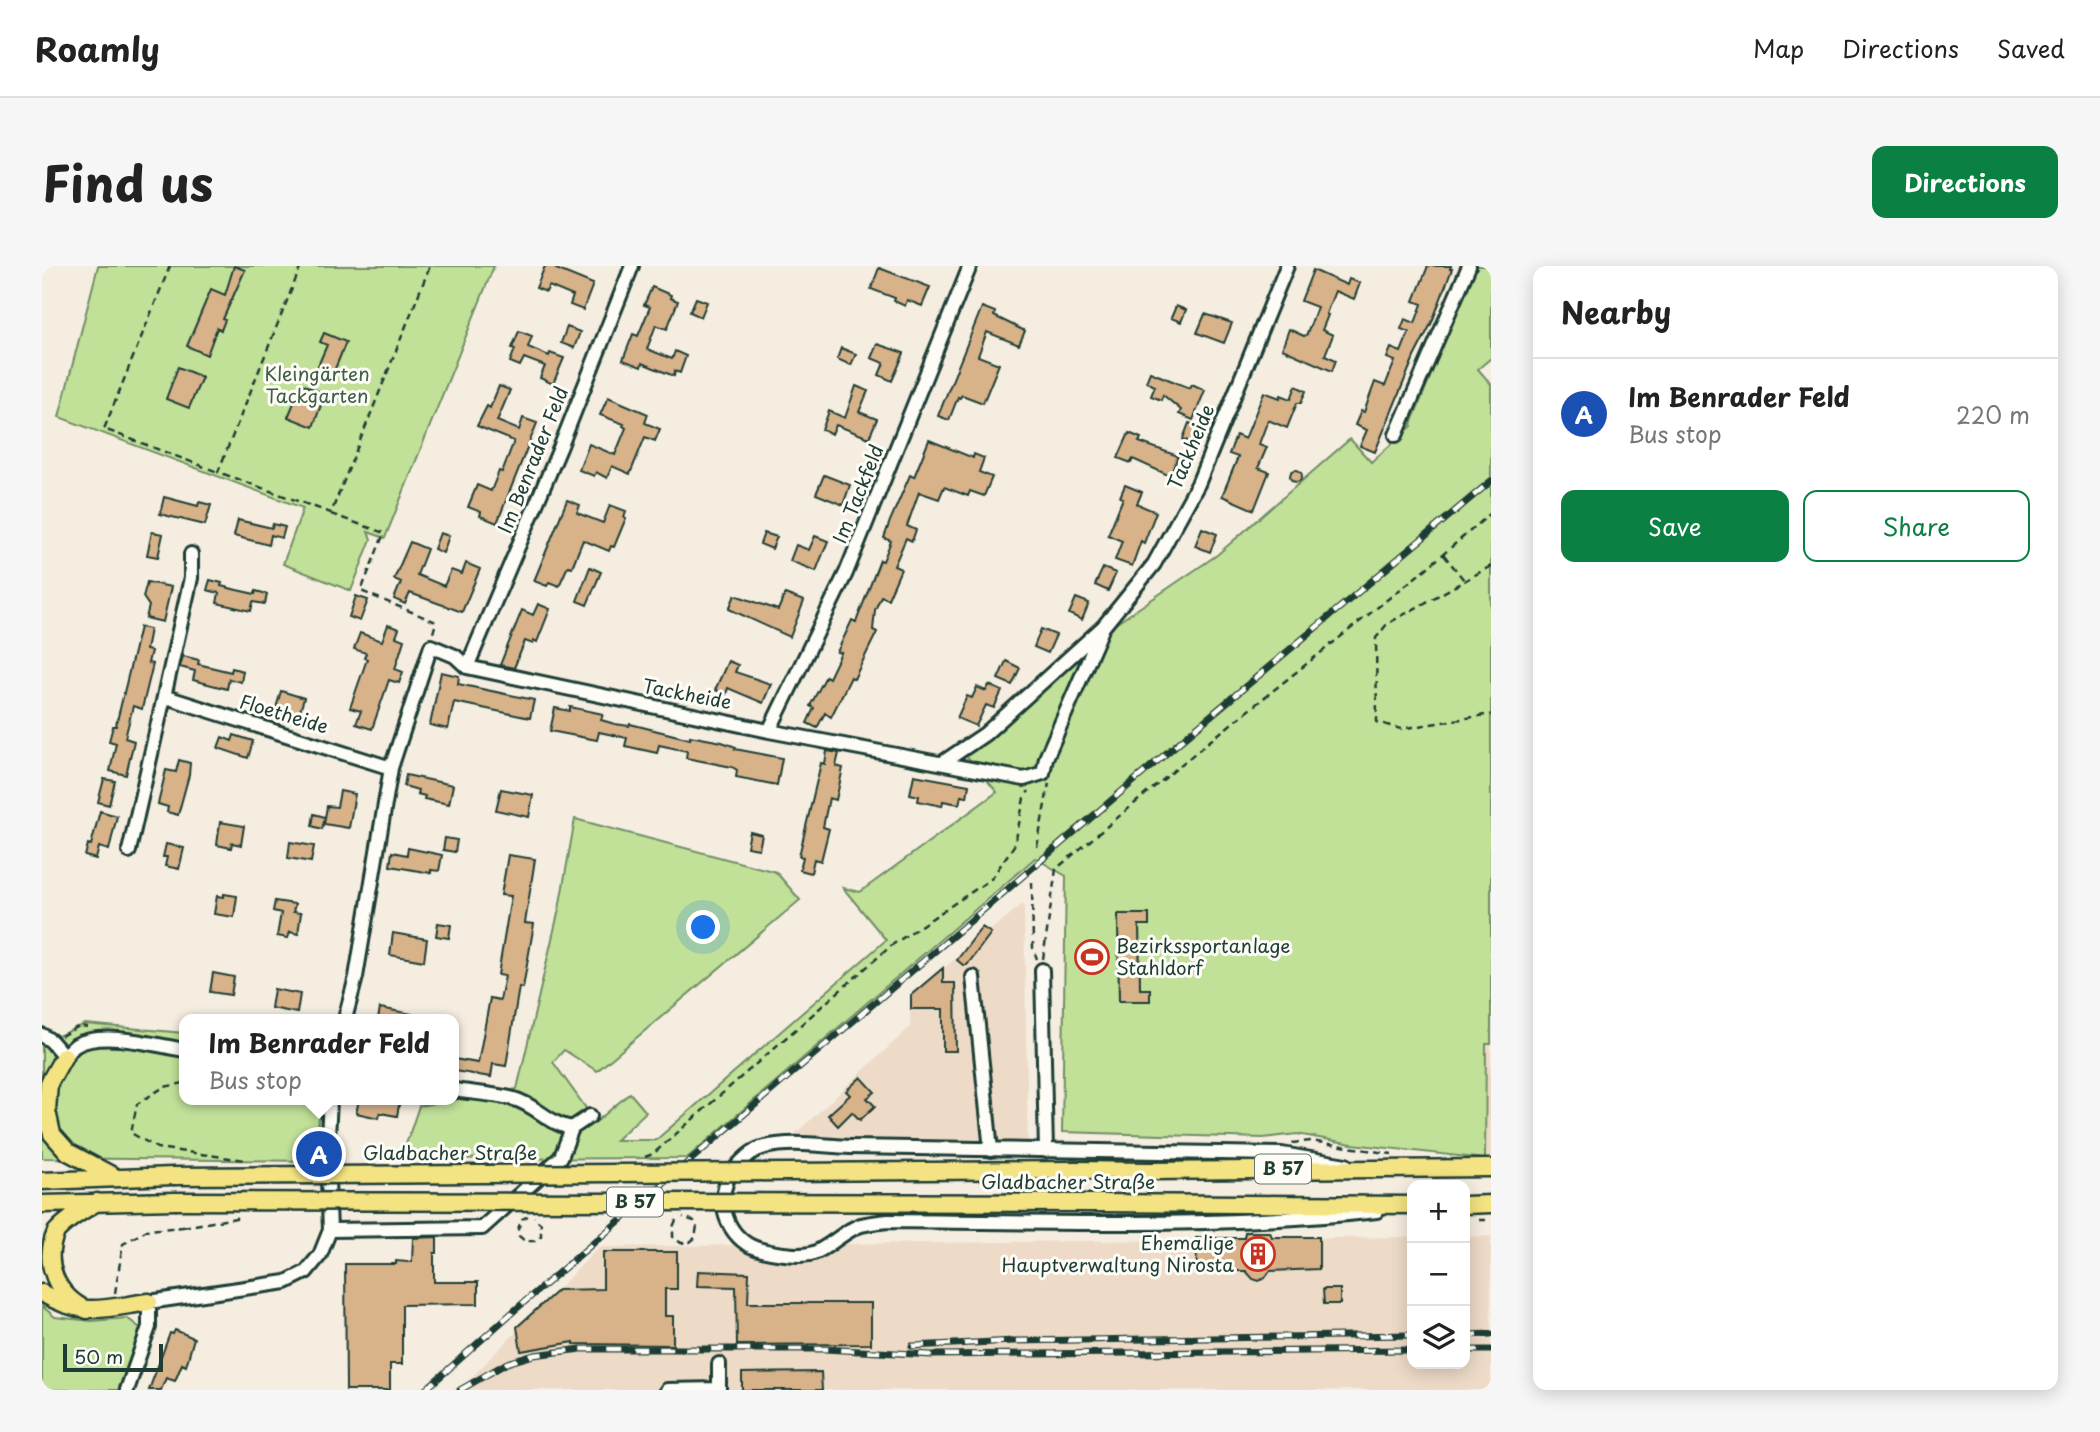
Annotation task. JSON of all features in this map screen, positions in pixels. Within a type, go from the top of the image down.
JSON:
[{"type":"main road","points":[[42,1071],[64,1056]]},
{"type":"main road","points":[[64,1056],[49,1083],[47,1111],[52,1134],[68,1152],[117,1178]]},
{"type":"main road","name":"Gladbacher Straße","points":[[42,1181],[173,1176],[1491,1168]]},
{"type":"main road","name":"Gladbacher Straße","points":[[42,1204],[175,1201],[1407,1206]]},
{"type":"main road","points":[[87,1310],[74,1304],[53,1285],[45,1266],[46,1252],[54,1233],[97,1202]]},
{"type":"main road","points":[[1470,1205],[1491,1204]]},
{"type":"main road","points":[[42,1293],[72,1309],[87,1310],[149,1302]]},
{"type":"street","name":"Im Benrader Feld","points":[[467,667],[555,461],[632,266]]},
{"type":"street","name":"Im Tackfeld","points":[[769,730],[846,573],[970,266]]},
{"type":"street","name":"Tackheide","points":[[942,763],[985,734],[1103,626],[1154,564],[1198,484],[1287,266]]},
{"type":"street","points":[[1396,435],[1468,266]]},
{"type":"street","points":[[129,851],[191,578],[191,554]]},
{"type":"street","name":"Tackheide","points":[[431,646],[455,656],[467,667],[769,730],[1024,779],[1043,774],[1046,758],[1103,626]]},
{"type":"street","points":[[346,1014],[356,977],[391,768],[431,646]]},
{"type":"street","name":"Floetheide","points":[[166,697],[391,768]]},
{"type":"street","points":[[1042,970],[1046,1150]]},
{"type":"street","points":[[973,976],[991,1150]]},
{"type":"street","points":[[42,1035],[64,1056],[77,1044],[101,1039],[125,1040],[179,1049]]},
{"type":"street","points":[[459,1091],[514,1099],[537,1109],[558,1126],[572,1128]]},
{"type":"street","points":[[127,1390],[149,1327],[149,1302],[286,1282],[306,1272],[320,1255],[330,1230],[327,1155],[330,1105]]},
{"type":"street","points":[[330,1230],[482,1228],[561,1157],[572,1128],[590,1116]]},
{"type":"street","name":"Gladbacher Straße","points":[[1362,1168],[1282,1154],[787,1144],[763,1147],[748,1155],[734,1168],[722,1196],[727,1218],[746,1243],[763,1251],[811,1254],[860,1225],[888,1221],[1139,1223],[1300,1219],[1407,1207]]},
{"type":"street","points":[[667,1390],[719,1390],[719,1364]]},
{"type":"path","points":[[170,266],[104,429],[384,533],[361,591],[436,622],[431,646]]},
{"type":"path","points":[[218,472],[301,266]]},
{"type":"path","points":[[331,513],[430,266]]},
{"type":"path","points":[[1042,970],[1056,869],[1491,513]]},
{"type":"path","points":[[1443,554],[1464,580]]},
{"type":"path","points":[[1491,566],[1387,624],[1376,638],[1377,722],[1401,729],[1491,714]]},
{"type":"path","points":[[640,1159],[653,1154],[892,945],[991,879],[1015,844],[1024,797],[1043,774],[1051,772],[1037,847]]},
{"type":"path","points":[[1032,882],[1033,948],[1042,970]]},
{"type":"path","points":[[179,1084],[164,1087],[137,1104],[131,1133],[157,1148],[247,1160]]},
{"type":"path","points":[[1282,1154],[1293,1141],[1311,1141],[1398,1155]]},
{"type":"path","points":[[534,1217],[541,1224],[541,1236],[536,1241],[525,1241],[519,1236],[518,1229],[522,1219],[536,1209]]},
{"type":"path","points":[[676,1220],[673,1227],[675,1240],[685,1243],[695,1238],[697,1226],[694,1221],[682,1216],[681,1210]]},
{"type":"path","points":[[114,1307],[123,1244],[147,1230],[183,1227]]},
{"type":"shaded area","points":[[1024,903],[1028,1144],[793,1136],[910,1027],[911,995]]},
{"type":"shaded area","points":[[1486,1044],[1491,1044],[1491,1159],[1485,1159]]},
{"type":"shaded area","points":[[1491,1236],[1491,1390],[459,1390],[599,1247],[1407,1237],[1407,1369],[1470,1369],[1470,1237]]},
{"type":"green space","name":"Kleingärten Tackgarten","points":[[98,266],[494,266],[385,538],[368,532],[371,539],[351,591],[283,564],[303,508],[59,417]]},
{"type":"green space","points":[[1475,266],[1491,266],[1491,358],[1478,369],[1491,384],[1491,1044],[1486,1044],[1485,1159],[1352,1144],[1297,1134],[1263,1138],[1062,1132],[1066,876],[1035,858],[687,1158],[401,1159],[419,1106],[459,1105],[459,1099],[517,1089],[559,909],[575,819],[776,872],[800,900],[597,1071],[564,1050],[553,1062],[596,1122],[630,1093],[646,1112],[616,1140],[656,1140],[886,940],[843,888],[860,892],[997,792],[961,750],[1117,623],[1217,555],[1350,439],[1371,462],[1412,426]],"holes":[[[1118,914],[1149,914],[1149,925],[1139,925],[1140,989],[1150,989],[1150,1001],[1119,1001]]]},
{"type":"green space","points":[[85,1024],[179,1033],[179,1105],[320,1105],[314,1161],[42,1158],[42,1043]]},
{"type":"green space","points":[[42,1306],[55,1317],[92,1321],[127,1318],[143,1330],[118,1390],[42,1390]]},
{"type":"building","points":[[234,266],[245,270],[223,319],[225,320],[221,330],[217,328],[207,355],[187,346],[211,289],[225,295]]},
{"type":"building","points":[[545,266],[557,266],[556,269],[593,284],[583,310],[570,305],[573,296],[549,286],[546,292],[536,288]]},
{"type":"building","points":[[1428,266],[1451,266],[1452,269],[1432,322],[1414,357],[1375,452],[1360,446],[1367,430],[1355,425],[1361,411],[1364,412],[1375,382],[1385,386],[1395,361],[1387,358],[1391,348],[1401,352],[1409,332],[1401,329],[1405,319],[1415,323],[1422,304],[1414,301]]},
{"type":"building","points":[[879,268],[930,287],[922,306],[907,300],[905,306],[894,301],[895,298],[871,289]]},
{"type":"building","points":[[1313,270],[1347,285],[1349,279],[1360,283],[1354,299],[1335,291],[1326,314],[1328,315],[1322,330],[1333,335],[1325,355],[1336,360],[1332,371],[1282,349],[1289,329],[1304,336],[1307,334],[1317,307],[1301,301]]},
{"type":"building","points":[[652,287],[678,301],[667,329],[656,325],[647,349],[672,359],[675,351],[686,356],[680,373],[675,371],[674,376],[642,363],[641,367],[623,360],[633,334],[638,336],[650,307],[644,305]]},
{"type":"building","points":[[696,298],[707,302],[701,317],[690,312]]},
{"type":"building","points":[[1176,306],[1186,310],[1181,322],[1171,318]]},
{"type":"building","points":[[982,307],[1025,331],[1019,345],[987,332],[978,356],[999,364],[983,403],[962,395],[958,397],[949,420],[938,416]]},
{"type":"building","points":[[1205,314],[1232,323],[1224,343],[1197,333]]},
{"type":"building","points":[[567,327],[580,332],[574,348],[561,343]]},
{"type":"building","points":[[519,331],[532,336],[528,347],[549,356],[550,353],[564,358],[553,384],[540,378],[545,366],[524,358],[520,366],[510,362]]},
{"type":"building","points":[[324,333],[346,342],[333,374],[317,368],[327,345],[320,342]]},
{"type":"building","points":[[877,344],[904,353],[892,381],[879,375],[884,363],[871,358]]},
{"type":"building","points":[[841,348],[856,354],[851,365],[837,359]]},
{"type":"building","points":[[178,367],[202,377],[189,408],[166,399]]},
{"type":"building","points":[[1150,372],[1190,388],[1192,384],[1205,390],[1193,420],[1179,414],[1181,410],[1163,395],[1161,400],[1151,396],[1155,386],[1146,382]]},
{"type":"building","points":[[302,384],[325,394],[313,427],[288,417]]},
{"type":"building","points":[[499,386],[510,390],[497,421],[519,430],[523,418],[537,423],[497,523],[468,507],[477,485],[491,491],[514,441],[477,426],[487,406],[490,408]]},
{"type":"building","points":[[856,386],[868,391],[859,412],[877,419],[869,438],[836,425],[832,434],[822,430],[829,411],[845,418]]},
{"type":"building","points":[[1296,386],[1306,391],[1301,403],[1297,403],[1287,428],[1268,420],[1259,444],[1267,447],[1258,468],[1269,472],[1254,510],[1222,496],[1238,457],[1229,454],[1236,435],[1245,439],[1264,392],[1291,399]]},
{"type":"building","points":[[608,397],[648,414],[645,423],[660,429],[655,441],[645,437],[630,474],[612,466],[607,478],[596,472],[594,476],[579,470],[589,444],[615,455],[626,428],[624,424],[600,415]]},
{"type":"building","points":[[1189,423],[1201,427],[1194,444],[1183,439]]},
{"type":"building","points":[[1129,433],[1141,438],[1139,442],[1178,456],[1170,476],[1133,459],[1131,463],[1118,458]]},
{"type":"building","points":[[929,440],[973,458],[974,454],[984,458],[979,472],[992,477],[984,496],[970,491],[968,496],[944,487],[939,499],[919,492],[907,526],[916,530],[912,541],[906,538],[894,566],[901,569],[888,599],[881,596],[875,610],[873,630],[877,632],[854,679],[851,677],[831,717],[825,713],[817,728],[807,723],[814,708],[810,706],[826,676],[829,678],[841,653],[837,652],[852,620],[856,622],[880,560],[883,561],[891,541],[884,538],[890,521],[910,475],[914,477]]},
{"type":"building","points":[[1296,470],[1302,476],[1296,482],[1290,476]]},
{"type":"building","points":[[824,475],[850,485],[843,505],[816,494]]},
{"type":"building","points":[[1125,485],[1142,492],[1137,504],[1156,512],[1132,566],[1115,560],[1122,541],[1108,535],[1123,498],[1120,497]]},
{"type":"building","points":[[164,497],[198,506],[199,502],[211,505],[205,525],[160,514]]},
{"type":"building","points":[[567,500],[580,505],[577,513],[603,523],[610,505],[626,511],[626,518],[614,547],[611,546],[609,551],[583,540],[572,567],[568,566],[559,586],[549,582],[547,586],[534,581]]},
{"type":"building","points":[[238,520],[272,528],[273,524],[285,527],[282,538],[271,535],[269,545],[234,536]]},
{"type":"building","points":[[1202,528],[1217,534],[1210,552],[1195,546]]},
{"type":"building","points":[[152,532],[163,534],[158,557],[147,555]]},
{"type":"building","points":[[440,533],[449,536],[443,553],[434,549]]},
{"type":"building","points":[[764,533],[777,537],[772,549],[760,544]]},
{"type":"building","points":[[815,536],[828,541],[816,571],[790,561],[796,545],[809,550]]},
{"type":"building","points":[[410,542],[427,549],[417,575],[444,586],[451,570],[462,574],[466,563],[480,569],[462,612],[410,593],[405,604],[394,599],[401,582],[394,579]]},
{"type":"building","points":[[590,567],[601,572],[587,605],[577,601]]},
{"type":"building","points":[[1103,568],[1116,573],[1108,591],[1095,585]]},
{"type":"building","points":[[210,580],[237,590],[267,594],[265,604],[253,602],[251,611],[217,603],[219,593],[207,590]]},
{"type":"building","points":[[147,582],[171,587],[163,622],[146,618],[149,606],[143,597]]},
{"type":"building","points":[[785,594],[804,601],[790,637],[729,609],[735,595],[778,610]]},
{"type":"building","points":[[356,596],[368,600],[360,621],[349,617]]},
{"type":"building","points":[[1076,598],[1089,603],[1082,620],[1069,614]]},
{"type":"building","points":[[538,604],[550,609],[537,642],[534,640],[533,644],[525,641],[514,668],[500,665],[522,610],[533,615]]},
{"type":"building","points":[[388,625],[399,629],[396,637],[404,640],[395,669],[403,672],[399,683],[389,680],[372,729],[356,724],[361,711],[350,708],[367,659],[364,658],[366,653],[354,649],[360,633],[382,641]]},
{"type":"building","points":[[140,627],[150,629],[146,650],[151,651],[148,663],[153,664],[142,709],[133,706],[125,738],[134,741],[126,775],[110,771],[116,743],[109,741],[113,726],[116,726]]},
{"type":"building","points":[[1041,629],[1056,635],[1048,653],[1034,647]]},
{"type":"building","points":[[183,656],[199,660],[198,664],[231,672],[232,668],[243,671],[241,682],[229,679],[227,689],[193,680],[195,671],[180,667]]},
{"type":"building","points":[[728,661],[738,665],[735,672],[771,684],[763,703],[728,688],[726,694],[715,690]]},
{"type":"building","points":[[1006,661],[1020,668],[1012,685],[998,679]]},
{"type":"building","points":[[441,672],[459,676],[458,684],[534,700],[530,718],[454,702],[448,729],[430,725]]},
{"type":"building","points":[[989,685],[1002,691],[994,708],[986,705],[976,726],[957,718],[967,696],[972,698],[977,687],[986,691]]},
{"type":"building","points":[[281,691],[304,698],[299,715],[276,708]]},
{"type":"building","points":[[570,707],[603,714],[601,720],[615,724],[630,724],[690,739],[690,736],[722,742],[736,747],[735,749],[782,758],[777,785],[736,777],[737,770],[732,767],[686,758],[687,751],[659,745],[657,753],[625,746],[627,738],[599,732],[597,740],[550,731],[555,708],[570,711]]},
{"type":"building","points":[[234,735],[253,741],[248,758],[218,748],[222,737],[232,741]]},
{"type":"building","points":[[827,751],[839,753],[836,766],[843,768],[836,800],[829,798],[823,827],[829,829],[821,861],[814,859],[811,873],[800,870],[803,857],[799,856],[821,763],[825,764]]},
{"type":"building","points":[[179,760],[190,763],[178,815],[167,812],[168,807],[158,804],[166,770],[176,772]]},
{"type":"building","points":[[406,775],[453,785],[449,804],[424,799],[425,796],[417,794],[418,790],[404,786]]},
{"type":"building","points":[[914,775],[969,785],[967,797],[961,796],[959,804],[943,801],[942,806],[918,801],[919,796],[910,794]]},
{"type":"building","points":[[104,779],[115,781],[109,805],[98,802]]},
{"type":"building","points":[[501,789],[533,795],[529,817],[496,810]]},
{"type":"building","points":[[340,791],[355,794],[349,828],[324,824],[327,806],[337,807]]},
{"type":"building","points":[[100,811],[117,816],[109,850],[99,847],[96,859],[85,856],[88,844],[91,845]]},
{"type":"building","points":[[314,814],[325,817],[322,829],[312,826]]},
{"type":"building","points":[[220,822],[244,826],[241,845],[232,843],[231,848],[217,845]]},
{"type":"building","points":[[750,832],[762,835],[759,849],[747,847]]},
{"type":"building","points":[[445,838],[457,840],[455,852],[443,850]]},
{"type":"building","points":[[290,842],[314,846],[311,862],[288,858]]},
{"type":"building","points":[[166,844],[184,848],[179,869],[165,866],[167,857],[163,857]]},
{"type":"building","points":[[408,848],[442,855],[439,871],[431,870],[431,873],[390,866],[392,852],[407,855]]},
{"type":"building","points":[[508,855],[535,859],[525,923],[534,924],[523,988],[519,987],[506,1066],[493,1064],[491,1077],[459,1072],[459,1060],[478,1063],[490,998],[500,1000],[505,976],[498,975],[511,896],[501,895]]},
{"type":"building","points":[[224,894],[237,896],[234,917],[214,914],[217,896],[224,897]]},
{"type":"building","points":[[275,901],[295,904],[293,912],[301,913],[298,934],[290,932],[288,938],[277,936],[281,913],[273,911]]},
{"type":"building","points":[[1118,914],[1149,914],[1149,925],[1139,925],[1140,989],[1150,989],[1150,1001],[1119,1001]]},
{"type":"building","points":[[438,923],[451,925],[449,938],[436,936]]},
{"type":"building","points":[[982,927],[991,933],[967,965],[963,965],[957,960]]},
{"type":"building","points":[[393,933],[427,939],[424,961],[390,955]]},
{"type":"building","points":[[943,968],[943,983],[955,983],[956,1051],[943,1051],[943,1009],[911,1009],[911,995]]},
{"type":"building","points":[[213,973],[234,977],[231,995],[210,992]]},
{"type":"building","points":[[274,989],[300,994],[297,1013],[271,1008]]},
{"type":"building","points":[[380,1008],[412,1014],[379,1014]]},
{"type":"building","points":[[861,1077],[875,1092],[867,1098],[875,1106],[860,1120],[852,1112],[838,1126],[828,1115],[850,1095],[846,1091]]},
{"type":"building","points":[[358,1105],[399,1105],[397,1116],[380,1113],[379,1118],[356,1113]]},
{"type":"building","name":"Ehemalige Hauptverwaltung Nirosta","points":[[1245,1232],[1270,1232],[1272,1237],[1319,1237],[1319,1269],[1270,1271],[1259,1281],[1246,1271],[1197,1271],[1196,1238],[1244,1238]]},
{"type":"building","points":[[437,1237],[434,1282],[478,1282],[478,1304],[402,1305],[402,1364],[390,1364],[390,1390],[346,1390],[345,1264],[396,1264],[396,1261],[412,1261],[413,1238]]},
{"type":"building","points":[[603,1252],[677,1252],[677,1289],[665,1289],[665,1316],[673,1316],[673,1345],[574,1342],[521,1351],[517,1327],[558,1290],[603,1289]]},
{"type":"building","points":[[698,1271],[749,1273],[748,1303],[871,1303],[871,1344],[737,1345],[736,1287],[697,1286]]},
{"type":"building","points":[[1323,1289],[1340,1289],[1340,1304],[1324,1304]]},
{"type":"building","points":[[175,1330],[194,1338],[186,1366],[182,1364],[175,1381],[166,1378],[161,1390],[149,1390],[170,1333],[173,1334]]},
{"type":"building","points":[[821,1372],[822,1390],[742,1390],[742,1373]]},
{"type":"railway","points":[[425,1390],[1196,728],[1491,481]]},
{"type":"railway","points":[[1470,1335],[1491,1334]]},
{"type":"railway","points":[[912,1346],[1014,1341],[1407,1335]]},
{"type":"railway","points":[[460,1390],[507,1363],[534,1355],[581,1349],[824,1349],[932,1355],[1407,1350]]},
{"type":"railway","points":[[1470,1350],[1491,1350]]},
{"type":"place","name":"Bezirkssportanlage Stahldorf","points":[[1092,957]]},
{"type":"place","name":"Im Benrader Feld","points":[[319,1154]]},
{"type":"place","name":"Ehemalige Hauptverwaltung Nirosta","points":[[1258,1254]]}]
